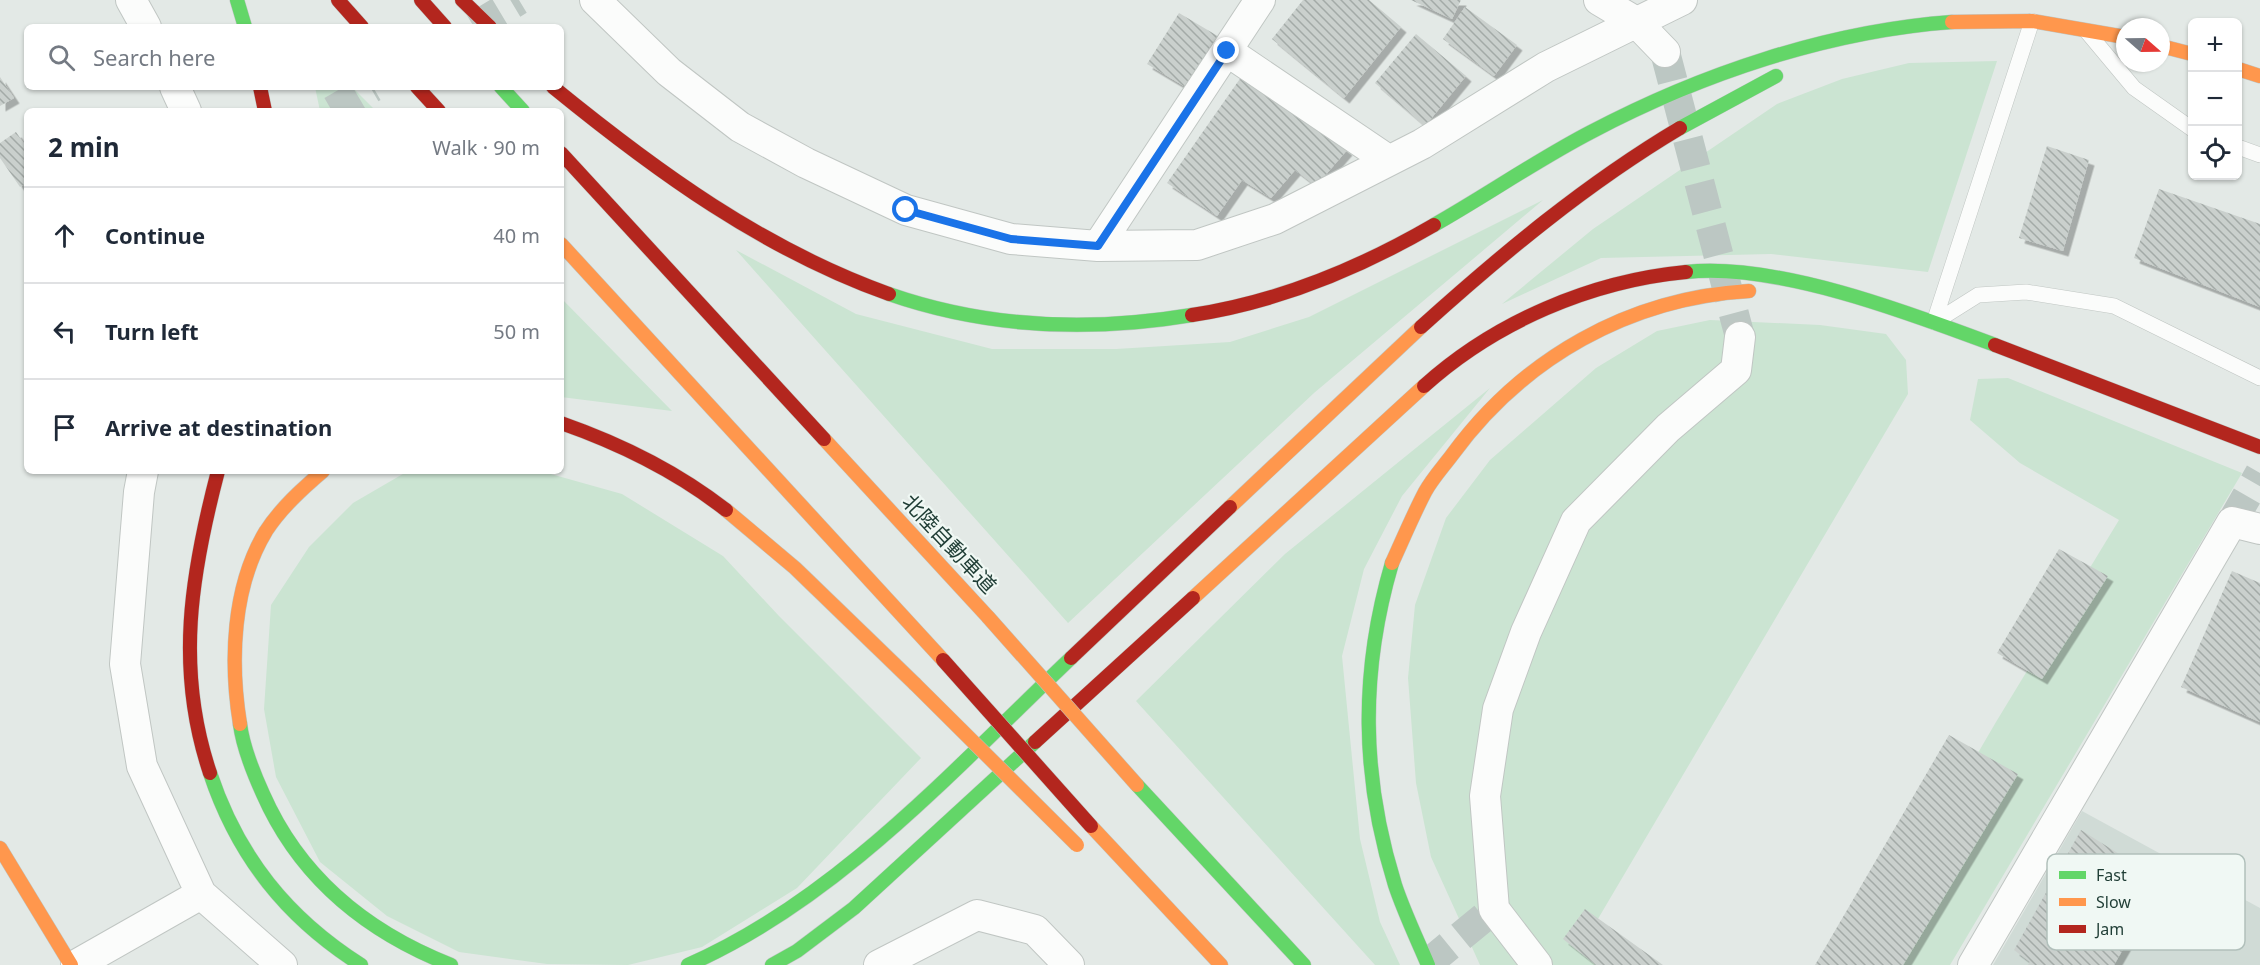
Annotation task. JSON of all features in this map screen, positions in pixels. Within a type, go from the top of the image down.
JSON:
[{"type":"main road","points":[[237,0],[244,24]]},
{"type":"main road","points":[[338,0],[359,24]]},
{"type":"main road","points":[[421,0],[442,24]]},
{"type":"main road","points":[[462,0],[487,24]]},
{"type":"main road","points":[[557,90],[620,142],[682,186],[796,253],[852,279],[911,302],[972,315],[1032,324],[1091,326],[1152,324],[1215,312],[1328,278],[1384,253],[1619,118],[1735,71],[1803,50],[1929,23],[1984,20],[2032,21],[2116,35]]},
{"type":"main road","points":[[688,965],[729,949],[777,921],[825,885],[883,835],[1382,365],[1521,242],[1650,146],[1723,102],[1789,69],[1874,33]]},
{"type":"main road","points":[[2170,48],[2188,53]]},
{"type":"main road","points":[[2242,70],[2260,76]]},
{"type":"main road","points":[[261,90],[264,108]]},
{"type":"main road","points":[[420,90],[436,108]]},
{"type":"main road","points":[[504,90],[520,108]]},
{"type":"main road","name":"北陸自動車道","points":[[564,156],[1304,965]]},
{"type":"main road","points":[[564,247],[943,660],[1091,826],[1221,965]]},
{"type":"main road","points":[[772,965],[797,951],[854,908],[1439,373],[1485,340],[1533,314],[1580,295],[1631,280],[1677,274],[1728,272],[1773,278],[1882,305],[1935,322],[2260,447]]},
{"type":"main road","points":[[1428,965],[1399,894],[1381,837],[1366,734],[1366,685],[1372,636],[1398,542],[1421,496],[1449,454],[1477,421],[1522,378],[1565,347],[1610,323],[1657,305],[1738,291],[1764,291],[1831,297],[1882,305]]},
{"type":"main road","points":[[564,424],[626,447],[673,472],[717,502],[771,546],[1082,849]]},
{"type":"main road","points":[[217,474],[198,556],[189,621],[188,678],[195,730],[210,782],[253,862],[282,901],[320,937],[361,965]]},
{"type":"main road","points":[[319,474],[292,497],[266,531],[246,577],[233,627],[232,684],[242,735],[261,791],[288,839],[321,884],[362,920],[411,950],[452,965]]},
{"type":"main road","points":[[0,848],[74,965]]},
{"type":"main road","points":[[1171,933],[1205,965]]},
{"type":"street","points":[[131,0],[144,24]]},
{"type":"street","points":[[595,0],[669,72],[740,127],[806,163],[906,210],[927,216],[1011,239],[1098,246],[1197,245],[1275,219],[1422,144],[1546,68],[1682,0]]},
{"type":"street","points":[[1098,246],[1260,0]]},
{"type":"street","points":[[1599,0],[1636,22],[1665,52]]},
{"type":"street","points":[[1227,51],[1388,160]]},
{"type":"street","points":[[177,90],[185,108]]},
{"type":"street","points":[[1537,965],[1494,909],[1485,796],[1498,709],[1526,632],[1576,521],[1668,428],[1736,370],[1740,336]]},
{"type":"street","points":[[142,474],[125,664],[142,766],[201,894],[282,965]]},
{"type":"street","points":[[1973,965],[2232,522],[2260,529]]},
{"type":"street","points":[[74,965],[201,894]]},
{"type":"street","points":[[879,965],[977,915],[1035,930],[1070,965]]},
{"type":"lane","points":[[1935,322],[2032,21]]},
{"type":"lane","points":[[2084,29],[2134,88],[2189,126]]},
{"type":"lane","points":[[2242,148],[2260,155]]},
{"type":"lane","points":[[1935,322],[1978,295],[2026,292],[2114,306],[2260,378]]},
{"type":"shaded area","points":[[2082,811],[2161,854],[2057,854]]},
{"type":"shaded area","points":[[2047,872],[2047,950],[2245,950],[2245,900],[2260,908],[2260,965],[1993,965]]},
{"type":"green space","points":[[1997,61],[1928,272],[1771,254],[1601,258],[1502,304],[1593,229],[1777,104],[1842,79],[1909,63]]},
{"type":"green space","points":[[316,90],[355,90],[373,108],[319,108]]},
{"type":"green space","points":[[1543,200],[1314,393],[1068,623],[736,250],[856,314],[992,349],[1116,349],[1230,342],[1309,317]]},
{"type":"green space","points":[[564,301],[672,411],[564,397]]},
{"type":"green space","points":[[1710,320],[1820,325],[1886,334],[1906,360],[1908,394],[1579,951],[1596,965],[1480,965],[1431,857],[1416,783],[1408,678],[1415,605],[1446,518],[1490,460],[1596,368],[1657,331]]},
{"type":"green space","points":[[2008,378],[2242,473],[1950,965],[1854,965],[1996,722],[2119,520],[2020,463],[1970,420],[1978,379]]},
{"type":"green space","points":[[1490,388],[1402,496],[1364,569],[1342,656],[1360,839],[1380,922],[1400,965],[1375,965],[1136,701],[1285,554]]},
{"type":"green space","points":[[403,474],[551,474],[622,494],[723,556],[779,616],[921,758],[797,888],[702,947],[628,965],[547,964],[459,952],[387,916],[320,862],[276,777],[264,709],[271,605],[309,547],[353,503]]},
{"type":"building","points":[[1303,0],[1369,0],[1401,27],[1344,98],[1272,39]]},
{"type":"building","points":[[1411,0],[1461,0],[1452,19]]},
{"type":"building","points":[[1465,7],[1517,45],[1494,76],[1443,39]]},
{"type":"building","points":[[1179,13],[1221,38],[1189,89],[1147,64]]},
{"type":"building","points":[[1416,34],[1466,76],[1425,126],[1375,83]]},
{"type":"building","points":[[1244,73],[1347,150],[1316,186],[1295,170],[1271,198],[1242,180],[1217,216],[1167,183]]},
{"type":"building","points":[[0,77],[14,98],[0,106]]},
{"type":"building","points":[[16,132],[24,144],[24,185],[20,187],[0,158],[0,143]]},
{"type":"building","points":[[2047,146],[2089,160],[2063,251],[2019,238]]},
{"type":"building","points":[[2159,189],[2260,224],[2260,307],[2134,258]]},
{"type":"building","points":[[2059,549],[2108,576],[2042,679],[1997,653]]},
{"type":"building","points":[[2232,571],[2260,583],[2260,722],[2181,687]]},
{"type":"building","points":[[1949,735],[2018,774],[1903,965],[1815,965]]},
{"type":"building","points":[[2081,830],[2119,854],[2068,854]]},
{"type":"building","points":[[2047,891],[2047,950],[2123,950],[2114,965],[2028,965],[2030,962],[2014,950]]},
{"type":"building","points":[[1585,909],[1663,965],[1596,965],[1563,939]]},
{"type":"tunnel","points":[[479,24],[519,0]]},
{"type":"tunnel","points":[[1665,52],[1740,337]]},
{"type":"tunnel","points":[[337,108],[368,90]]},
{"type":"tunnel","points":[[2232,522],[2260,473]]},
{"type":"tunnel","points":[[1426,965],[1494,909]]},
{"type":"traffic: fast","points":[[237,0],[244,24]]},
{"type":"traffic: fast","points":[[1434,225],[1591,132],[1633,111],[1721,74],[1812,45],[1905,27],[1952,22]]},
{"type":"traffic: fast","points":[[1680,128],[1776,76]]},
{"type":"traffic: fast","points":[[504,90],[520,108]]},
{"type":"traffic: fast","points":[[1686,272],[1722,271],[1801,282],[1884,305],[1995,345]]},
{"type":"traffic: fast","points":[[889,294],[963,314],[1039,324],[1115,324],[1192,315]]},
{"type":"traffic: fast","points":[[1392,563],[1374,644],[1370,684],[1371,764],[1376,804],[1395,885],[1428,965]]},
{"type":"traffic: fast","points":[[688,965],[742,938],[794,905],[844,869],[938,787],[1071,658]]},
{"type":"traffic: fast","points":[[240,724],[252,769],[278,824],[296,852],[317,876],[339,899],[364,919],[420,952],[451,965]]},
{"type":"traffic: fast","points":[[772,965],[797,951],[854,908],[1035,742]]},
{"type":"traffic: fast","points":[[210,773],[235,832],[268,883],[310,927],[361,965]]},
{"type":"traffic: fast","points":[[1137,785],[1304,965]]},
{"type":"traffic: slow","points":[[1952,22],[2032,21],[2116,35]]},
{"type":"traffic: slow","points":[[2170,48],[2188,53]]},
{"type":"traffic: slow","points":[[2242,70],[2260,76]]},
{"type":"traffic: slow","points":[[564,247],[943,660]]},
{"type":"traffic: slow","points":[[1392,563],[1431,482],[1480,420],[1511,389],[1546,362],[1582,339],[1621,320],[1662,306],[1705,296],[1749,291]]},
{"type":"traffic: slow","points":[[1230,507],[1421,327]]},
{"type":"traffic: slow","points":[[1193,598],[1424,386]]},
{"type":"traffic: slow","points":[[824,439],[988,617]]},
{"type":"traffic: slow","points":[[240,724],[235,676],[236,625],[246,576],[266,531],[278,514],[320,474]]},
{"type":"traffic: slow","points":[[726,510],[795,568],[915,684]]},
{"type":"traffic: slow","points":[[988,617],[1137,785]]},
{"type":"traffic: slow","points":[[915,684],[1077,845]]},
{"type":"traffic: slow","points":[[1091,826],[1221,965]]},
{"type":"traffic: slow","points":[[0,848],[71,965]]},
{"type":"traffic: jam","points":[[338,0],[359,24]]},
{"type":"traffic: jam","points":[[421,0],[442,24]]},
{"type":"traffic: jam","points":[[462,0],[487,24]]},
{"type":"traffic: jam","points":[[261,90],[264,108]]},
{"type":"traffic: jam","points":[[420,90],[436,108]]},
{"type":"traffic: jam","points":[[557,90],[671,178],[754,231],[843,276],[889,294]]},
{"type":"traffic: jam","points":[[1421,327],[1482,273],[1578,196],[1680,128]]},
{"type":"traffic: jam","points":[[564,156],[824,439]]},
{"type":"traffic: jam","points":[[1192,315],[1256,302],[1318,281],[1348,269],[1434,225]]},
{"type":"traffic: jam","points":[[1424,386],[1482,342],[1546,308],[1615,285],[1686,272]]},
{"type":"traffic: jam","points":[[1995,345],[2260,447]]},
{"type":"traffic: jam","points":[[564,424],[605,440],[668,471],[726,510]]},
{"type":"traffic: jam","points":[[210,773],[199,734],[190,659],[194,584],[217,474]]},
{"type":"traffic: jam","points":[[1071,658],[1230,507]]},
{"type":"traffic: jam","points":[[1035,742],[1193,598]]},
{"type":"traffic: jam","points":[[943,660],[1091,826]]},
{"type":"route","points":[[906,210],[1011,239],[1098,246],[1227,51]]}]
